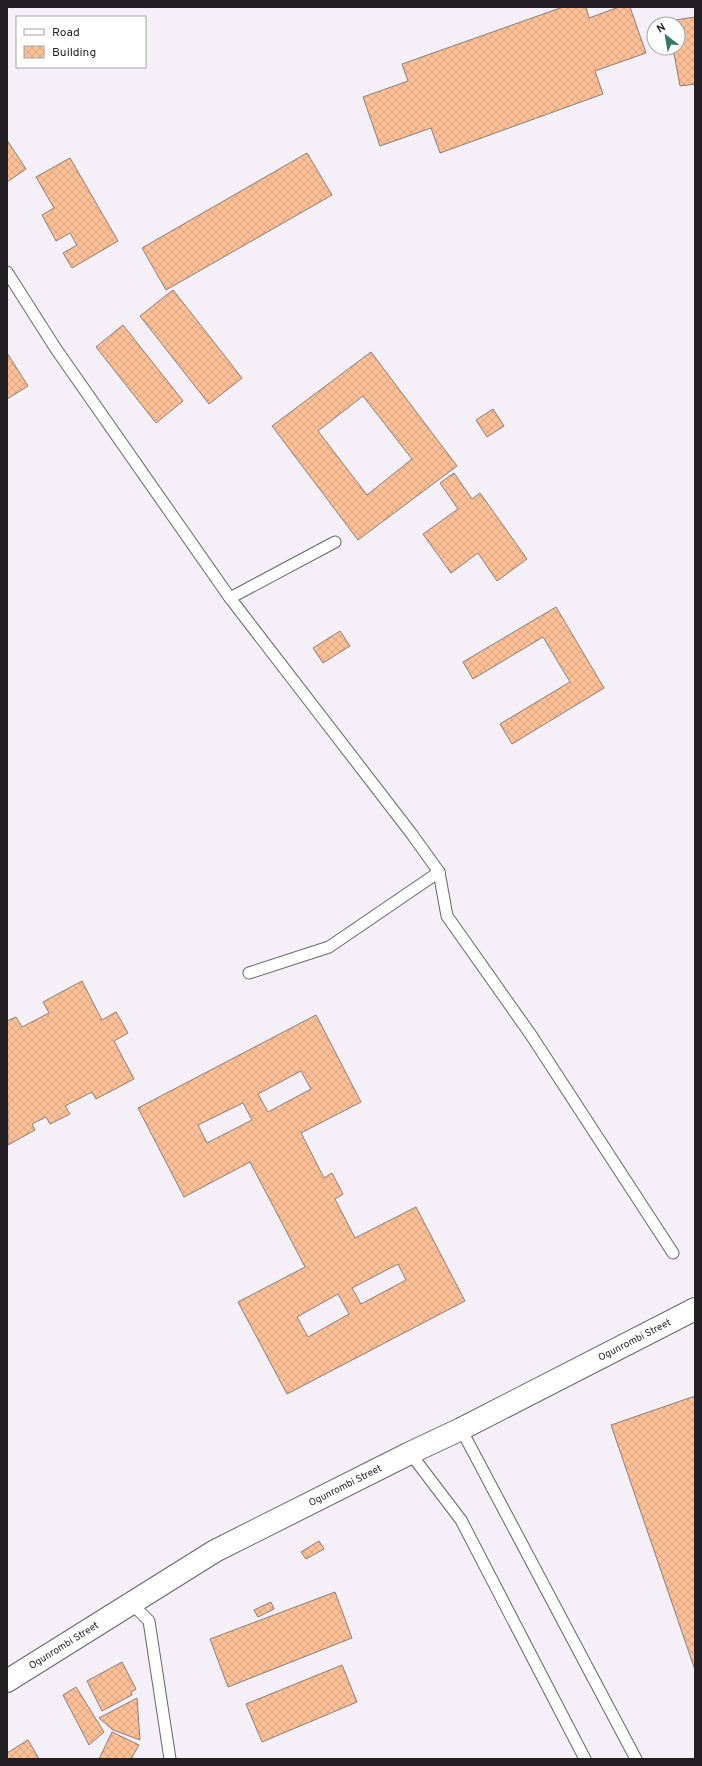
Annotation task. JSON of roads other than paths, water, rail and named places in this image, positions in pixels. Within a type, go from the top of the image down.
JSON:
[{"type":"street","name":"Ogunrombi Street","points":[[7,1681],[215,1551],[461,1429],[695,1309]]},
{"type":"lane","points":[[7,272],[56,349],[230,598],[439,872],[447,916],[531,1035],[673,1253]]},
{"type":"lane","points":[[230,598],[335,542]]},
{"type":"lane","points":[[249,973],[329,947],[439,872]]},
{"type":"lane","points":[[461,1429],[636,1759]]},
{"type":"lane","points":[[410,1453],[461,1520],[585,1759]]},
{"type":"lane","points":[[132,1604],[149,1622],[170,1759]]}]
